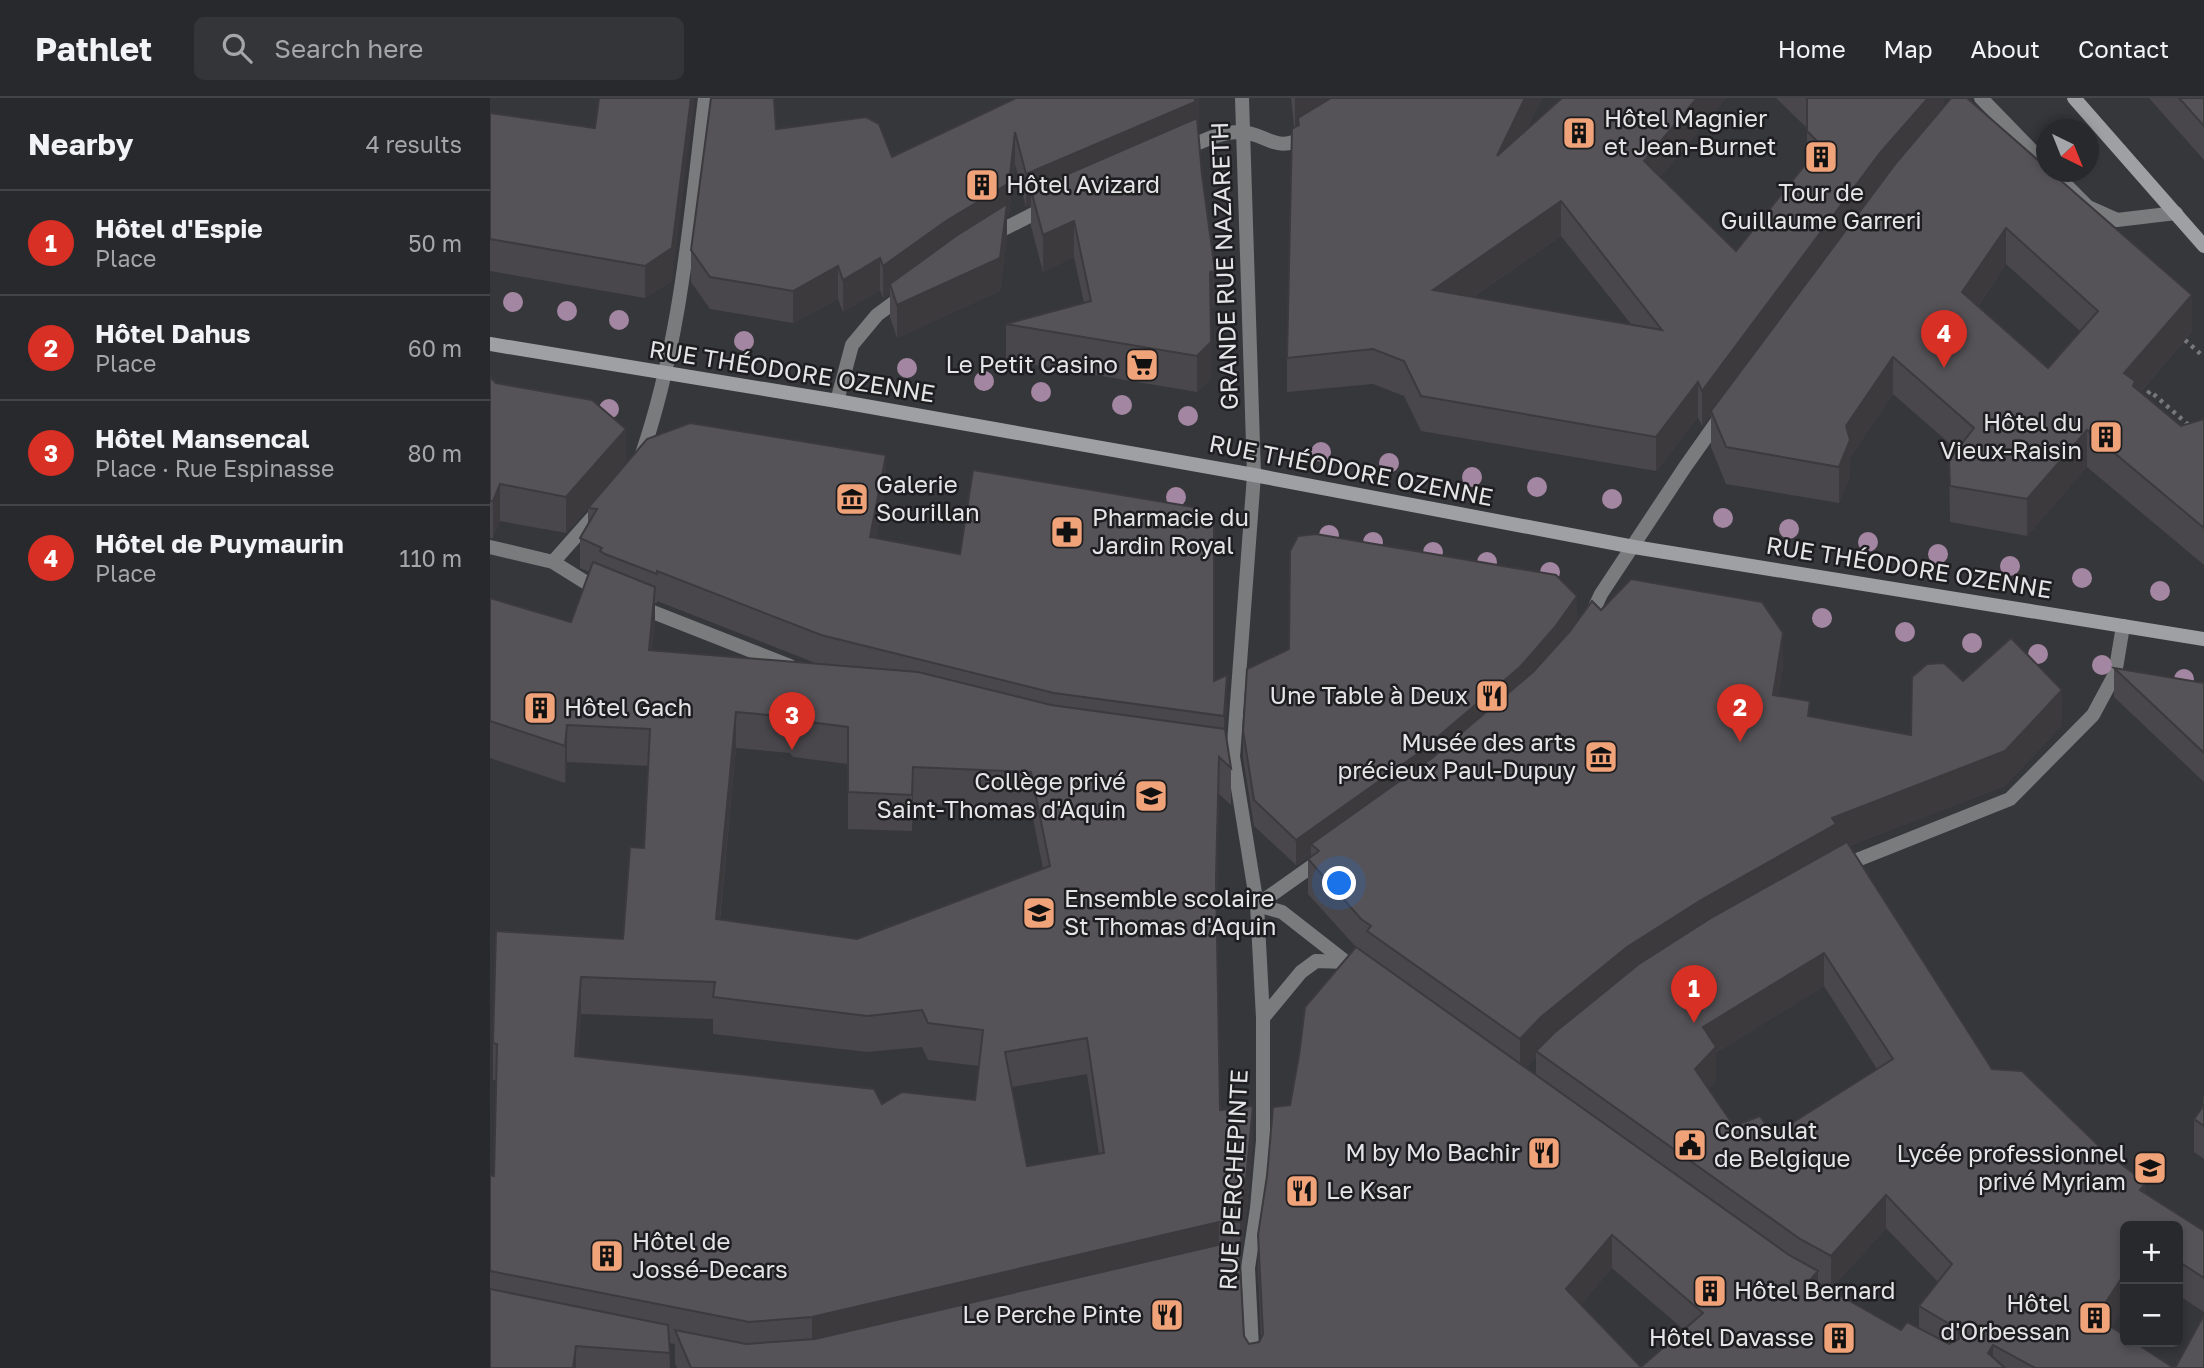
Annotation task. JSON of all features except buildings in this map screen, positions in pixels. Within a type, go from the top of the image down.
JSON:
[{"type":"street","points":[[638,466],[666,374],[677,318],[705,98]]},
{"type":"street","name":"GRANDE RUE NAZARETH","points":[[1242,98],[1254,475],[1228,756],[1257,905],[1263,1018]]},
{"type":"street","points":[[1981,98],[2036,155]]},
{"type":"street","points":[[2074,98],[2204,246]]},
{"type":"street","points":[[1174,153],[1223,133],[1244,132],[1278,144],[1294,144],[1315,131]]},
{"type":"street","points":[[2063,182],[2088,207],[2117,220],[2176,213]]},
{"type":"street","points":[[982,242],[1002,229],[1066,199]]},
{"type":"street","points":[[837,401],[852,345],[877,314],[919,284]]},
{"type":"street","name":"RUE THÉODORE OZENNE","points":[[490,344],[837,401],[1254,475],[1634,547],[2204,639]]},
{"type":"street","points":[[1578,638],[1586,628],[1601,594],[1728,407]]},
{"type":"street","points":[[553,562],[612,495]]},
{"type":"street","points":[[490,547],[553,562],[601,592],[798,669]]},
{"type":"street","points":[[1832,872],[2010,799],[2093,715],[2115,674],[2123,626]]},
{"type":"street","points":[[1257,905],[1339,847]]},
{"type":"street","points":[[1257,905],[1282,912],[1346,962],[1370,977]]},
{"type":"street","points":[[1263,1018],[1301,972],[1317,961],[1346,962]]},
{"type":"street","name":"RUE PERCHEPINTE","points":[[1253,1368],[1241,1268],[1257,1208],[1263,1140],[1263,1018]]},
{"type":"path","points":[[2186,340],[2204,357]]},
{"type":"path","points":[[2136,407],[2150,391],[2197,431]]},
{"type":"place","name":"Hôtel Magnier et Jean-Burnet","points":[[1579,133]]},
{"type":"place","name":"Tour de Guillaume Garreri","points":[[1821,157]]},
{"type":"place","name":"Hôtel Avizard","points":[[982,185]]},
{"type":"place","name":"Le Petit Casino","points":[[1142,365]]},
{"type":"place","name":"Hôtel de Puymaurin","points":[[1944,368]]},
{"type":"place","name":"Hôtel du Vieux-Raisin","points":[[2106,437]]},
{"type":"place","name":"Galerie Sourillan","points":[[852,499]]},
{"type":"place","name":"Pharmacie du Jardin Royal","points":[[1067,532]]},
{"type":"place","name":"Une Table à Deux","points":[[1492,696]]},
{"type":"place","name":"Hôtel Gach","points":[[540,708]]},
{"type":"place","name":"Hôtel Dahus","points":[[1740,742]]},
{"type":"place","name":"Hôtel Mansencal","points":[[792,750]]},
{"type":"place","name":"Musée des arts précieux Paul-Dupuy","points":[[1601,757]]},
{"type":"place","name":"Collège privé Saint-Thomas d'Aquin","points":[[1151,796]]},
{"type":"place","name":"Ensemble scolaire St Thomas d'Aquin","points":[[1039,913]]},
{"type":"place","name":"Hôtel d'Espie","points":[[1694,1023]]},
{"type":"place","name":"Consulat de Belgique","points":[[1690,1145]]},
{"type":"place","name":"M by Mo Bachir","points":[[1544,1153]]},
{"type":"place","name":"Lycée professionnel privé Myriam","points":[[2150,1168]]},
{"type":"place","name":"Le Ksar","points":[[1302,1191]]},
{"type":"place","name":"Hôtel de Jossé-Decars","points":[[607,1256]]},
{"type":"place","name":"Hôtel Bernard","points":[[1710,1291]]},
{"type":"place","name":"Le Perche Pinte","points":[[1167,1315]]},
{"type":"place","name":"Hôtel d'Orbessan","points":[[2095,1318]]},
{"type":"place","name":"Hôtel Davasse","points":[[1839,1338]]}]
